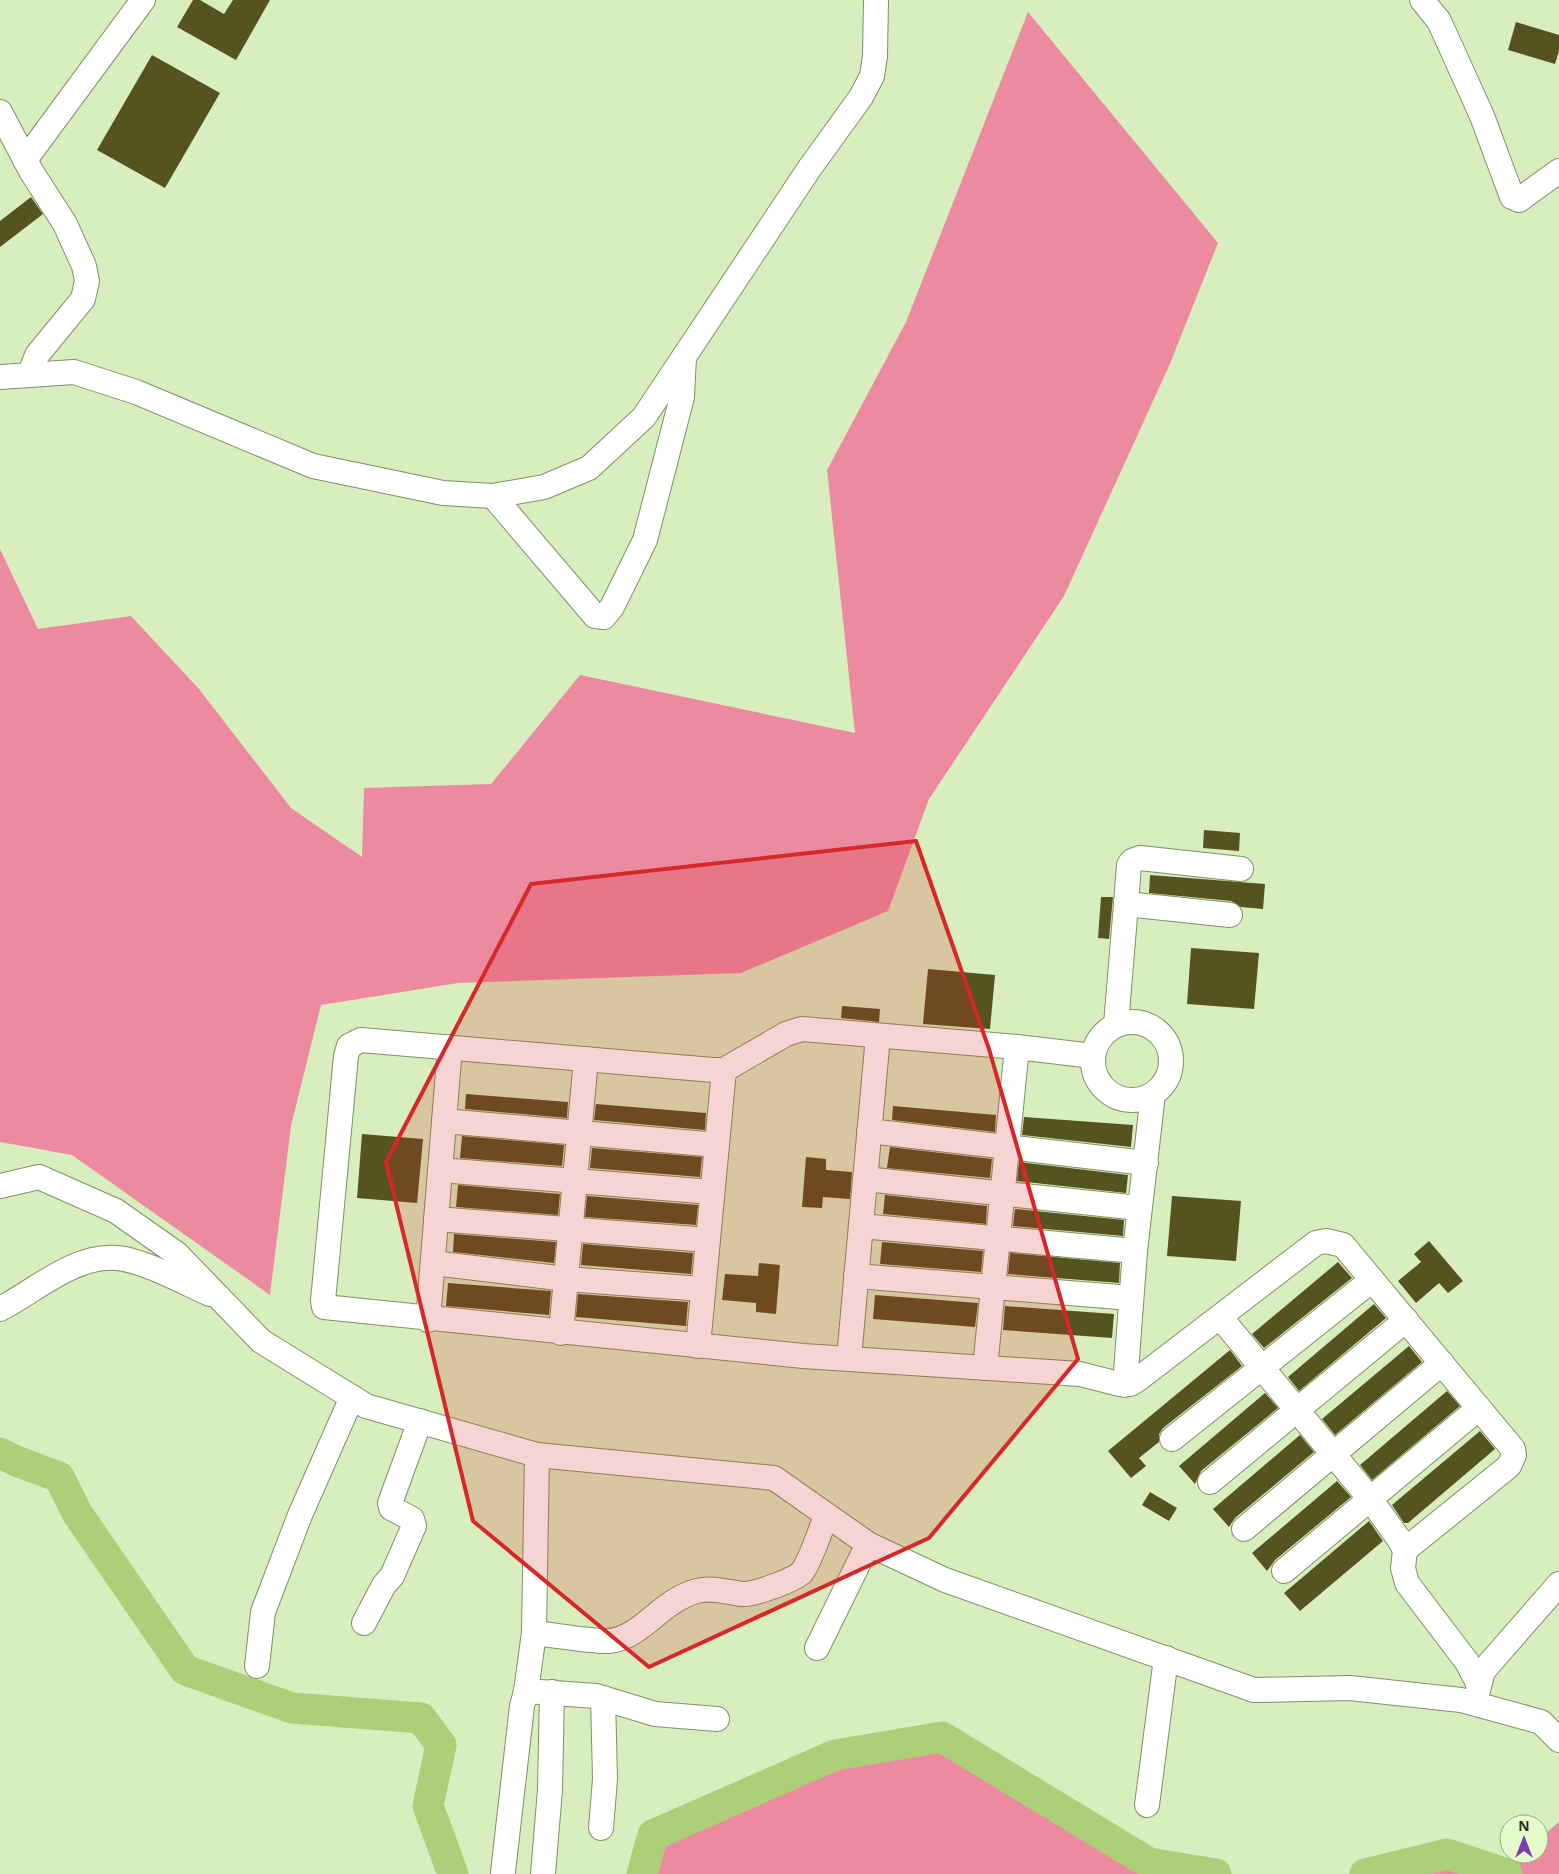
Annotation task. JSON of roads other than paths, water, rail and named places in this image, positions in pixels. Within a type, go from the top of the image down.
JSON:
[{"type":"street","points":[[26,160],[143,0]]},
{"type":"street","points":[[0,377],[30,373],[74,372],[136,392],[313,466],[443,493],[493,496],[544,487],[589,468],[644,417],[809,169],[861,97],[872,76],[875,56],[876,0]]},
{"type":"street","points":[[1422,0],[1438,21],[1478,107],[1512,197],[1520,200],[1559,171]]},
{"type":"street","points":[[0,112],[26,160],[65,224],[84,266],[87,281],[83,299],[37,355],[30,373]]},
{"type":"street","points":[[493,496],[595,616],[604,617],[612,607],[645,540],[682,397],[684,357]]},
{"type":"street","points":[[1116,1025],[1126,904],[1132,861],[1140,858],[1241,868]]},
{"type":"street","points":[[1126,904],[1230,915]]},
{"type":"street","points":[[1134,1022],[1143,1023],[1151,1027],[1164,1039],[1171,1055],[1171,1064],[1165,1081],[1153,1094],[1136,1100],[1127,1100],[1110,1094],[1098,1082],[1092,1065],[1093,1056],[1098,1041],[1116,1025],[1134,1022]]},
{"type":"street","points":[[1093,1056],[1017,1047],[802,1029],[786,1034],[724,1070],[361,1040],[349,1046],[346,1056],[323,1301],[324,1308],[698,1346],[1080,1374],[1125,1384],[1137,1380],[1221,1318],[1316,1243],[1326,1241],[1344,1245],[1513,1449],[1514,1455],[1508,1466],[1405,1550]]},
{"type":"street","points":[[849,1358],[878,1036]]},
{"type":"street","points":[[428,1320],[450,1047]]},
{"type":"street","points":[[986,1368],[1017,1047]]},
{"type":"street","points":[[561,1333],[586,1059]]},
{"type":"street","points":[[698,1346],[724,1070]]},
{"type":"street","points":[[1125,1384],[1139,1208],[1153,1094]]},
{"type":"street","points":[[444,1121],[717,1145]]},
{"type":"street","points":[[869,1131],[1146,1163]]},
{"type":"street","points":[[440,1170],[712,1192]]},
{"type":"street","points":[[0,1186],[39,1177],[116,1211],[177,1254],[261,1340],[366,1406],[537,1455],[774,1478],[868,1544],[944,1580],[1254,1690],[1350,1688],[1477,1693],[1541,1722],[1559,1740]]},
{"type":"street","points":[[865,1179],[1139,1208]]},
{"type":"street","points":[[436,1218],[708,1240]]},
{"type":"street","points":[[861,1226],[1135,1251]]},
{"type":"street","points":[[0,1309],[71,1268],[101,1258],[118,1258],[147,1267],[220,1299]]},
{"type":"street","points":[[433,1264],[566,1279],[704,1289]]},
{"type":"street","points":[[856,1276],[1131,1298]]},
{"type":"street","points":[[1172,1439],[1372,1280]]},
{"type":"street","points":[[1221,1318],[1371,1500],[1405,1550],[1403,1568],[1407,1583],[1467,1662],[1477,1693]]},
{"type":"street","points":[[1210,1482],[1406,1320]]},
{"type":"street","points":[[1244,1528],[1442,1363]]},
{"type":"street","points":[[257,1666],[262,1612],[300,1515],[352,1397]]},
{"type":"street","points":[[1284,1571],[1479,1408]]},
{"type":"street","points":[[364,1623],[384,1585],[392,1576],[414,1526],[412,1519],[391,1508],[390,1503],[420,1421]]},
{"type":"street","points":[[503,1872],[522,1706],[526,1691],[534,1633],[537,1455]]},
{"type":"street","points":[[534,1633],[609,1641],[625,1637],[639,1629],[655,1614],[678,1598],[699,1591],[721,1590],[744,1594],[790,1579],[801,1572],[826,1516]]},
{"type":"street","points":[[817,1648],[868,1544]]},
{"type":"street","points":[[1477,1693],[1484,1671],[1559,1584]]},
{"type":"street","points":[[1147,1805],[1166,1658]]},
{"type":"street","points":[[526,1691],[603,1698],[655,1714],[717,1719]]},
{"type":"street","points":[[543,1874],[550,1790],[552,1692]]},
{"type":"street","points":[[601,1828],[605,1779],[603,1698]]},
{"type":"waterway","points":[[0,1453],[59,1477],[77,1513],[185,1670],[292,1708],[421,1718],[441,1745],[428,1806],[453,1874]]},
{"type":"waterway","points":[[642,1874],[653,1835],[835,1755],[942,1737],[1149,1863],[1216,1874]]},
{"type":"waterway","points":[[1365,1874],[1447,1854],[1507,1874]]}]
